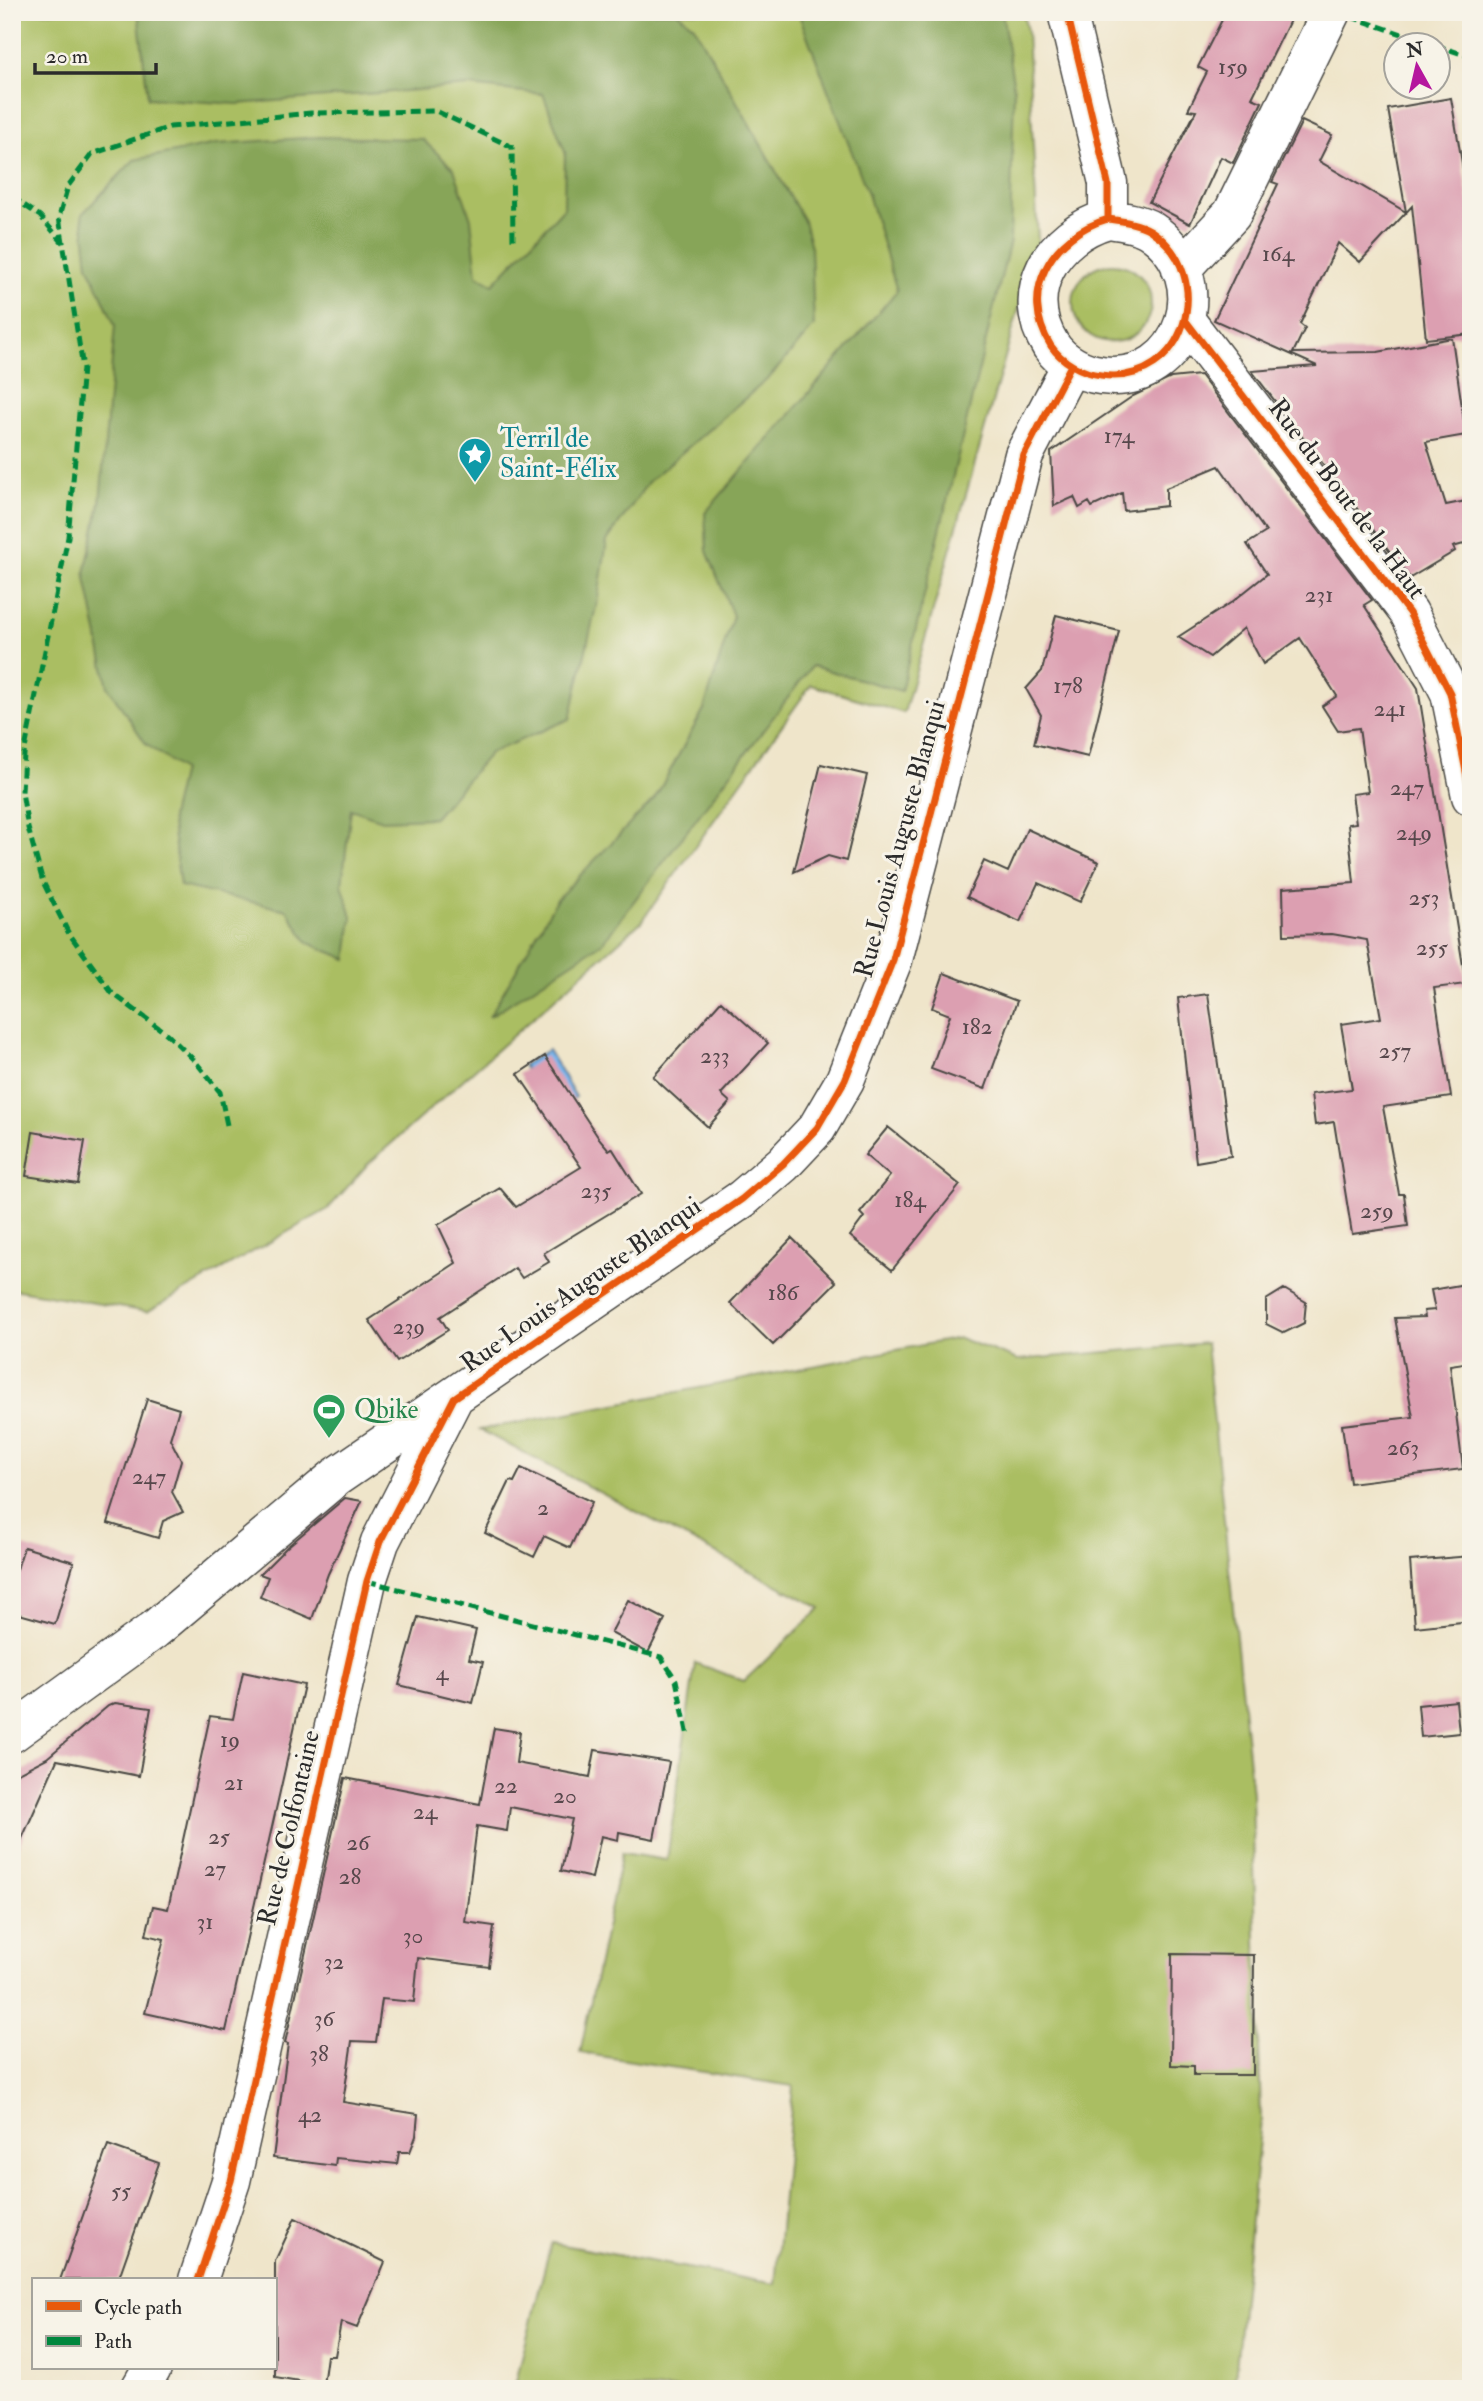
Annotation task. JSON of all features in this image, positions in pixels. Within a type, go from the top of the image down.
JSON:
[{"type":"street","points":[[1067,12],[1108,183],[1108,219]]},
{"type":"street","points":[[1181,269],[1233,214],[1331,12]]},
{"type":"street","points":[[1108,219],[1150,230],[1181,269],[1189,296],[1186,321],[1180,336],[1164,357],[1141,372],[1113,377],[1091,374],[1071,365],[1053,348],[1039,322],[1037,293],[1044,267],[1052,255],[1089,224],[1108,219]]},
{"type":"street","name":"Rue du Bout de la Haut","points":[[1186,321],[1409,613],[1450,693],[1471,796]]},
{"type":"street","name":"Rue Louis Auguste Blanqui","points":[[12,1733],[154,1630],[335,1477],[742,1199],[783,1164],[817,1128],[845,1080],[893,960],[1024,455],[1071,365]]},
{"type":"street","name":"Rue de Colfontaine","points":[[199,2278],[231,2181],[367,1581],[380,1542],[454,1398]]},
{"type":"street","points":[[139,2389],[151,2370]]},
{"type":"green space","points":[[12,12],[1023,12],[1027,31],[1038,241],[904,713],[811,685],[641,922],[367,1165],[328,1209],[147,1312],[12,1289]]},
{"type":"green space","points":[[138,12],[677,12],[694,26],[804,221],[811,247],[814,326],[770,377],[649,481],[607,541],[598,598],[570,719],[490,753],[434,818],[382,820],[351,809],[342,884],[352,917],[347,959],[308,943],[287,910],[180,886],[171,817],[182,770],[146,744],[108,687],[85,573],[100,503],[115,325],[88,265],[82,214],[134,160],[216,144],[319,137],[422,139],[454,169],[471,219],[477,275],[493,284],[564,208],[565,152],[543,94],[469,86],[237,104],[148,98]]},
{"type":"green space","points":[[798,12],[1002,12],[1014,89],[1010,241],[901,691],[812,666],[603,942],[489,1017],[557,899],[655,798],[704,709],[733,616],[707,551],[705,513],[897,291],[868,194]]},
{"type":"green space","points":[[1104,264],[1120,264],[1134,270],[1145,281],[1151,295],[1151,311],[1145,325],[1134,336],[1120,342],[1104,342],[1090,336],[1079,325],[1073,311],[1073,295],[1079,281],[1090,270]]},
{"type":"green space","points":[[959,1338],[1018,1360],[1206,1343],[1252,1794],[1261,2120],[1234,2389],[514,2389],[551,2243],[775,2284],[793,2086],[580,2053],[622,1853],[667,1860],[695,1663],[744,1681],[821,1608],[480,1430]]},
{"type":"water","points":[[548,1050],[576,1097],[551,1112],[523,1065]]},
{"type":"building","points":[[1226,12],[1294,12],[1252,98],[1262,102],[1233,163],[1221,157],[1190,224],[1149,202],[1196,111],[1188,110],[1207,72],[1198,67]]},
{"type":"building","points":[[1428,102],[1452,102],[1471,216],[1471,334],[1426,339],[1412,206],[1360,262],[1338,243],[1300,324],[1305,328],[1293,353],[1378,352],[1452,338],[1466,435],[1426,442],[1446,505],[1471,500],[1471,542],[1453,547],[1455,551],[1410,578],[1252,371],[1317,366],[1214,320],[1278,184],[1272,182],[1302,121],[1332,135],[1319,161],[1406,212],[1388,109]]},
{"type":"building","points":[[1200,375],[1372,600],[1364,605],[1418,688],[1466,984],[1434,988],[1451,1097],[1383,1107],[1399,1194],[1404,1194],[1408,1226],[1352,1234],[1334,1122],[1315,1125],[1311,1094],[1352,1089],[1341,1024],[1381,1018],[1367,940],[1332,934],[1284,935],[1283,888],[1354,883],[1348,824],[1356,823],[1352,794],[1368,792],[1359,728],[1338,731],[1322,706],[1337,696],[1300,638],[1263,664],[1244,628],[1210,657],[1178,637],[1232,602],[1267,574],[1247,544],[1266,532],[1219,466],[1166,488],[1166,506],[1124,511],[1122,493],[1092,507],[1089,502],[1079,508],[1074,497],[1054,506],[1051,452],[1133,396],[1171,378]]},
{"type":"building","points":[[1056,615],[1119,631],[1088,757],[1034,744],[1041,715],[1026,689],[1042,671]]},
{"type":"building","points":[[821,764],[867,775],[846,861],[828,856],[794,872]]},
{"type":"building","points":[[1027,829],[1099,862],[1080,902],[1038,883],[1020,922],[967,897],[984,861],[1008,872]]},
{"type":"building","points":[[944,973],[1017,1001],[985,1089],[931,1069],[950,1015],[932,1008]]},
{"type":"building","points":[[1208,994],[1231,1156],[1196,1162],[1178,998]]},
{"type":"building","points":[[721,1001],[768,1043],[721,1094],[730,1102],[708,1127],[653,1077]]},
{"type":"building","points":[[545,1056],[598,1137],[609,1150],[612,1148],[641,1194],[544,1253],[549,1262],[522,1278],[515,1268],[440,1317],[448,1330],[397,1362],[369,1320],[456,1263],[438,1225],[500,1188],[516,1207],[581,1167],[518,1074]]},
{"type":"building","points":[[888,1127],[960,1185],[892,1270],[850,1236],[864,1217],[860,1213],[890,1176],[865,1155]]},
{"type":"building","points":[[33,1132],[85,1141],[78,1184],[26,1176]]},
{"type":"building","points":[[792,1238],[836,1282],[773,1345],[730,1303]]},
{"type":"building","points":[[1471,1283],[1471,1362],[1450,1365],[1463,1469],[1350,1483],[1342,1425],[1413,1417],[1395,1318],[1425,1317],[1424,1311],[1435,1310],[1431,1290]]},
{"type":"building","points":[[1284,1289],[1306,1302],[1304,1323],[1284,1333],[1266,1324],[1266,1300]]},
{"type":"building","points":[[147,1399],[179,1409],[170,1439],[181,1460],[172,1492],[183,1512],[163,1521],[158,1538],[108,1523]]},
{"type":"building","points":[[521,1468],[592,1502],[570,1548],[544,1536],[534,1557],[485,1533],[510,1481],[514,1482]]},
{"type":"building","points":[[345,1498],[362,1501],[328,1574],[312,1619],[260,1597],[268,1577],[260,1574],[287,1547]]},
{"type":"building","points":[[24,1547],[74,1562],[55,1624],[12,1612],[12,1585]]},
{"type":"building","points":[[1471,1556],[1471,1621],[1415,1627],[1410,1561]]},
{"type":"building","points":[[628,1600],[665,1619],[648,1653],[611,1633]]},
{"type":"building","points":[[418,1617],[476,1630],[469,1659],[483,1662],[473,1703],[399,1685]]},
{"type":"building","points":[[243,1672],[304,1685],[226,2031],[145,2013],[164,1939],[146,1935],[153,1906],[168,1909],[210,1716],[233,1719]]},
{"type":"building","points":[[1456,1701],[1459,1733],[1421,1737],[1418,1705]]},
{"type":"building","points":[[115,1703],[151,1708],[139,1776],[57,1760],[12,1861],[12,1776],[47,1758]]},
{"type":"building","points":[[494,1728],[520,1732],[516,1763],[590,1777],[595,1750],[669,1762],[654,1839],[619,1832],[618,1840],[601,1836],[592,1878],[561,1871],[572,1819],[510,1807],[507,1831],[477,1826],[465,1922],[494,1926],[489,1967],[418,1958],[414,2002],[382,1999],[376,2042],[352,2041],[343,2102],[418,2114],[416,2136],[410,2152],[399,2152],[397,2164],[336,2158],[335,2166],[273,2158],[288,2044],[285,2043],[345,1778],[480,1804]]},
{"type":"building","points":[[1172,1954],[1254,1955],[1253,2075],[1194,2075],[1194,2066],[1171,2065]]},
{"type":"building","points":[[108,2145],[159,2163],[119,2278],[61,2278]]},
{"type":"building","points":[[295,2218],[385,2262],[357,2328],[341,2322],[335,2356],[327,2356],[323,2385],[275,2377],[275,2261]]},
{"type":"marked path","points":[[1336,12],[1471,57]]},
{"type":"marked path","points":[[227,1125],[220,1092],[195,1061],[167,1034],[112,993],[68,932],[43,882],[28,828],[22,792],[24,754],[68,537],[83,368],[59,217],[68,186],[92,154],[170,127],[311,113],[436,111],[512,147],[513,242]]},
{"type":"marked path","points":[[12,197],[40,216],[63,243]]},
{"type":"marked path","points":[[367,1581],[661,1657],[676,1680],[688,1736]]},
{"type":"cycle path","points":[[1067,12],[1108,183],[1108,219]]},
{"type":"cycle path","points":[[1108,219],[1150,230],[1171,250],[1183,273],[1187,299],[1183,324],[1172,346],[1154,364],[1130,374],[1094,374],[1067,362],[1051,346],[1041,326],[1038,306],[1039,286],[1056,252],[1088,227],[1108,219]]},
{"type":"cycle path","points":[[1186,321],[1409,613],[1450,693],[1471,796]]},
{"type":"cycle path","points":[[199,2278],[231,2181],[367,1581],[380,1542],[454,1398],[742,1199],[783,1164],[817,1128],[845,1080],[893,960],[1024,455],[1071,365]]},
{"type":"place","name":"Terril de Saint-Félix","points":[[475,484]]},
{"type":"place","name":"Qbike","points":[[329,1440]]}]
